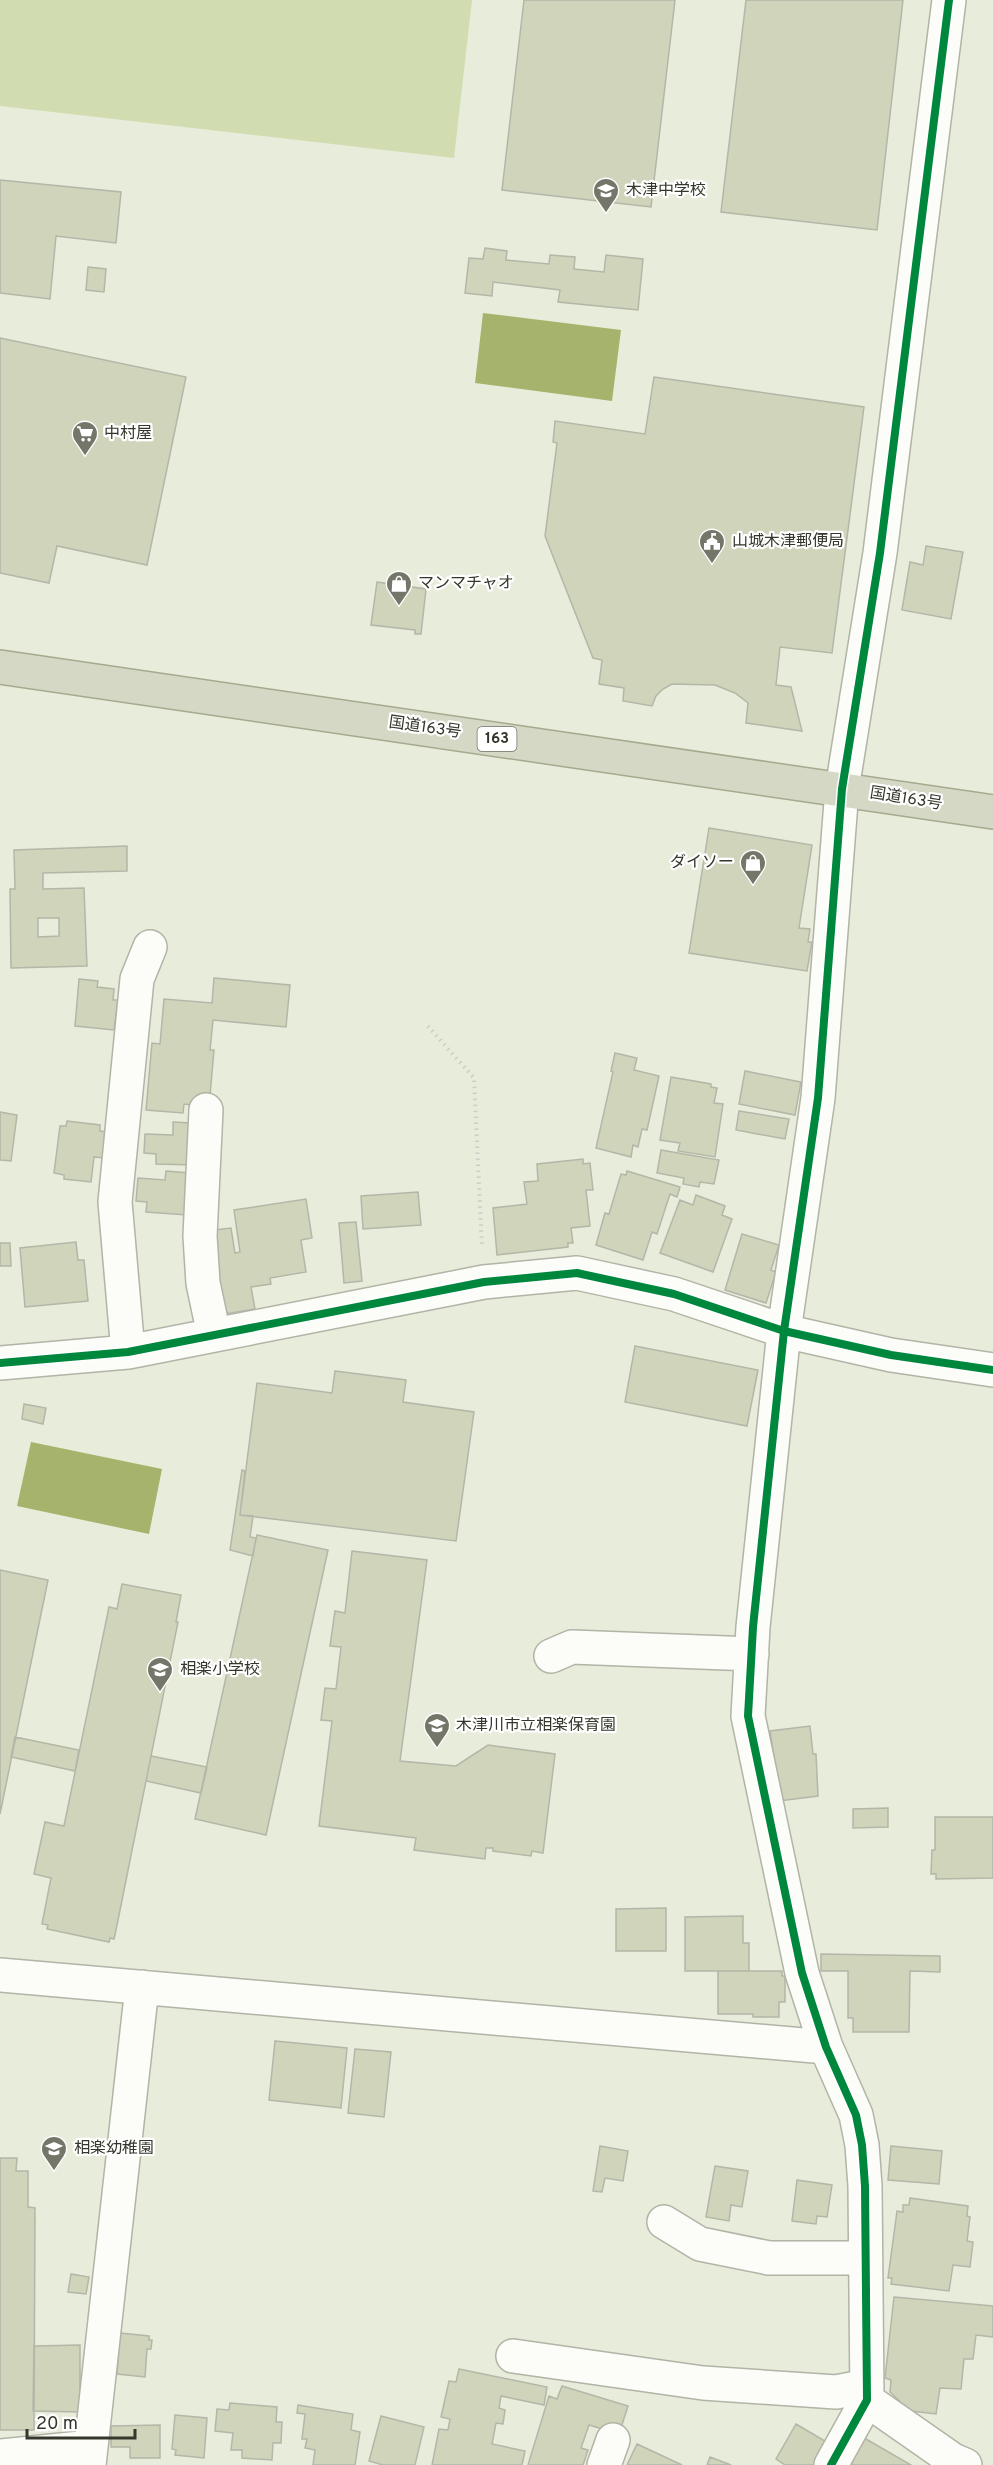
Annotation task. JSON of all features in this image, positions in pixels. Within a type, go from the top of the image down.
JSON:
[{"type":"highway","name":"国道163号","points":[[0,667],[993,812]]},
{"type":"street","points":[[831,2465],[867,2393],[865,2186],[862,2145],[856,2115],[826,2047],[802,1973],[748,1716],[784,1331],[818,1098],[842,789],[880,553],[949,0]]},
{"type":"street","points":[[129,1352],[115,1202],[137,979],[150,947]]},
{"type":"street","points":[[206,1110],[200,1236],[203,1283],[214,1335]]},
{"type":"street","points":[[0,1363],[129,1352],[484,1282],[577,1273],[674,1294],[784,1331],[891,1355],[993,1370]]},
{"type":"street","points":[[551,1656],[572,1647],[752,1654]]},
{"type":"street","points":[[0,1975],[826,2047]]},
{"type":"street","points":[[0,2456],[90,2456],[135,2070],[142,1987]]},
{"type":"street","points":[[664,2222],[700,2244],[769,2258],[865,2258]]},
{"type":"street","points":[[513,2356],[703,2383],[867,2393],[953,2460],[965,2465]]},
{"type":"path","points":[[428,1026],[474,1078],[484,1282]]},
{"type":"shaded area","points":[[0,0],[472,0],[454,158],[0,106]]},
{"type":"shaded area","points":[[483,313],[621,330],[612,401],[475,383]]},
{"type":"shaded area","points":[[31,1442],[162,1469],[149,1534],[17,1506]]},
{"type":"building","points":[[524,0],[675,0],[651,207],[502,190]]},
{"type":"building","points":[[746,0],[903,0],[877,230],[721,212]]},
{"type":"building","points":[[0,180],[121,192],[116,243],[56,236],[50,299],[0,293]]},
{"type":"building","points":[[485,248],[507,251],[506,260],[549,264],[550,255],[575,257],[574,269],[604,272],[606,255],[643,259],[638,310],[558,302],[560,290],[493,282],[492,296],[465,293],[469,258],[483,259]]},
{"type":"building","points":[[88,267],[106,269],[104,292],[86,290]]},
{"type":"building","name":"中村屋","points":[[0,338],[186,377],[147,565],[57,546],[49,583],[0,573]]},
{"type":"building","points":[[654,377],[864,407],[832,653],[780,647],[776,685],[791,687],[802,731],[746,723],[748,703],[735,693],[715,685],[672,684],[656,696],[652,706],[623,701],[624,688],[599,684],[602,660],[593,658],[545,536],[557,443],[553,442],[555,421],[645,434]]},
{"type":"building","points":[[926,546],[963,552],[951,619],[902,610],[910,562],[923,565]]},
{"type":"building","name":"マンマチャオ","points":[[377,582],[426,589],[421,634],[415,634],[415,630],[371,625]]},
{"type":"building","name":"ダイソー","points":[[709,828],[812,845],[799,928],[810,929],[808,942],[812,942],[807,971],[689,953]]},
{"type":"building","points":[[127,846],[127,871],[43,873],[43,889],[84,888],[87,966],[11,968],[10,889],[15,889],[14,850]],"holes":[[[38,918],[59,918],[59,936],[38,937]]]},
{"type":"building","points":[[214,978],[290,985],[286,1027],[213,1020],[210,1050],[214,1050],[209,1107],[184,1104],[183,1113],[146,1110],[152,1043],[160,1044],[164,999],[212,1003]]},
{"type":"building","points":[[79,979],[98,981],[97,987],[114,989],[113,1000],[118,1000],[114,1030],[75,1026]]},
{"type":"building","points":[[615,1053],[637,1058],[634,1070],[659,1076],[647,1130],[642,1129],[638,1147],[633,1145],[631,1157],[596,1148]]},
{"type":"building","points":[[745,1071],[801,1082],[795,1115],[739,1104]]},
{"type":"building","points":[[671,1077],[711,1084],[711,1087],[717,1088],[714,1103],[723,1104],[715,1157],[678,1151],[680,1143],[660,1140]]},
{"type":"building","points":[[739,1111],[789,1119],[785,1139],[736,1130]]},
{"type":"building","points":[[0,1112],[17,1115],[11,1161],[0,1160]]},
{"type":"building","points":[[67,1121],[100,1125],[100,1131],[107,1132],[105,1158],[94,1157],[91,1182],[64,1179],[64,1175],[54,1173],[60,1126],[66,1126]]},
{"type":"building","points":[[173,1122],[192,1123],[196,1165],[156,1164],[156,1154],[144,1153],[145,1134],[173,1135]]},
{"type":"building","points":[[661,1150],[719,1160],[714,1184],[700,1182],[699,1187],[683,1184],[684,1178],[657,1173]]},
{"type":"building","points":[[583,1159],[583,1164],[590,1163],[593,1190],[586,1190],[590,1226],[571,1228],[573,1243],[568,1243],[568,1247],[497,1255],[493,1208],[527,1204],[524,1182],[538,1181],[537,1164]]},
{"type":"building","points":[[166,1171],[190,1173],[187,1215],[146,1212],[147,1202],[136,1201],[138,1178],[165,1180]]},
{"type":"building","points":[[627,1171],[680,1187],[677,1197],[670,1194],[657,1234],[652,1232],[643,1260],[596,1245],[605,1213],[609,1214],[621,1174],[626,1175]]},
{"type":"building","points":[[418,1192],[421,1225],[363,1229],[361,1196]]},
{"type":"building","points":[[696,1195],[725,1206],[722,1215],[732,1219],[713,1272],[660,1253],[680,1200],[693,1205]]},
{"type":"building","points":[[306,1199],[312,1238],[301,1240],[306,1272],[270,1278],[271,1284],[251,1287],[255,1309],[219,1315],[206,1231],[231,1228],[235,1253],[240,1252],[234,1210]]},
{"type":"building","points":[[356,1222],[362,1281],[344,1283],[339,1223]]},
{"type":"building","points":[[742,1234],[779,1245],[771,1270],[776,1272],[766,1303],[725,1290]]},
{"type":"building","points":[[76,1242],[78,1260],[84,1260],[88,1301],[25,1307],[20,1248]]},
{"type":"building","points":[[0,1243],[10,1243],[11,1266],[0,1266]]},
{"type":"building","points":[[635,1346],[758,1370],[747,1426],[625,1402]]},
{"type":"building","points":[[335,1371],[406,1380],[403,1402],[474,1412],[456,1541],[240,1515],[257,1383],[332,1393]]},
{"type":"building","points":[[24,1404],[46,1408],[43,1424],[22,1419]]},
{"type":"building","points":[[242,1470],[245,1471],[240,1515],[253,1516],[250,1537],[256,1538],[253,1556],[230,1550]]},
{"type":"building","points":[[257,1535],[328,1550],[266,1835],[195,1819]]},
{"type":"building","points":[[352,1551],[427,1560],[400,1761],[456,1766],[488,1745],[555,1754],[543,1853],[532,1851],[531,1856],[486,1848],[485,1859],[414,1850],[416,1838],[319,1826],[332,1721],[321,1720],[325,1688],[336,1689],[341,1647],[330,1646],[335,1611],[345,1613]]},
{"type":"building","points":[[0,1570],[48,1580],[0,1814]]},
{"type":"building","points":[[122,1584],[181,1595],[176,1622],[178,1622],[116,1930],[114,1939],[110,1938],[109,1942],[47,1929],[48,1925],[42,1924],[51,1878],[34,1874],[45,1822],[64,1826],[109,1607],[117,1609]]},
{"type":"building","points":[[810,1726],[813,1754],[816,1754],[818,1796],[779,1801],[770,1757],[774,1757],[770,1731]]},
{"type":"building","points":[[15,1737],[79,1750],[75,1771],[11,1757]]},
{"type":"building","points":[[151,1756],[207,1767],[201,1793],[146,1781]]},
{"type":"building","points":[[888,1808],[888,1827],[853,1828],[853,1809]]},
{"type":"building","points":[[935,1817],[993,1817],[993,1878],[936,1879],[936,1874],[931,1874],[932,1850],[935,1850]]},
{"type":"building","points":[[666,1908],[666,1951],[616,1951],[616,1909]]},
{"type":"building","points":[[743,1916],[743,1943],[749,1943],[749,1971],[685,1971],[685,1917]]},
{"type":"building","points":[[821,1954],[940,1956],[940,1972],[910,1971],[909,2032],[853,2032],[853,2018],[848,2018],[848,1971],[821,1971]]},
{"type":"building","points":[[718,1971],[782,1971],[782,1976],[785,1976],[785,2002],[779,2002],[779,2017],[718,2014]]},
{"type":"building","points":[[275,2041],[347,2048],[341,2108],[269,2100]]},
{"type":"building","points":[[355,2049],[391,2052],[384,2117],[348,2113]]},
{"type":"building","points":[[600,2146],[628,2151],[623,2181],[605,2178],[602,2192],[593,2191]]},
{"type":"building","points":[[891,2146],[942,2151],[939,2184],[888,2180]]},
{"type":"building","points":[[0,2158],[17,2158],[16,2171],[28,2171],[28,2207],[35,2208],[34,2430],[0,2430]]},
{"type":"building","points":[[715,2166],[748,2171],[742,2207],[731,2205],[729,2221],[706,2217]]},
{"type":"building","points":[[797,2180],[832,2185],[827,2217],[817,2216],[816,2224],[792,2221]]},
{"type":"building","points":[[910,2198],[968,2206],[967,2216],[970,2217],[967,2241],[973,2242],[970,2267],[953,2265],[949,2291],[891,2284],[892,2278],[888,2278],[897,2211],[903,2212],[903,2205],[909,2205]]},
{"type":"building","points":[[71,2274],[89,2277],[86,2294],[68,2292]]},
{"type":"building","points":[[894,2297],[993,2306],[993,2337],[976,2335],[973,2359],[964,2359],[961,2389],[940,2388],[936,2414],[910,2411],[890,2392],[891,2380],[885,2378]]},
{"type":"building","points":[[120,2333],[149,2336],[149,2340],[152,2340],[151,2349],[147,2349],[145,2377],[117,2374]]},
{"type":"building","points":[[80,2345],[80,2412],[33,2411],[34,2346]]},
{"type":"building","points":[[459,2369],[547,2387],[544,2405],[501,2396],[499,2408],[505,2410],[503,2424],[496,2423],[492,2444],[525,2451],[522,2465],[432,2465],[439,2429],[448,2430],[450,2419],[441,2417],[449,2381],[456,2382]]},
{"type":"building","points":[[562,2386],[628,2406],[619,2434],[589,2425],[581,2448],[588,2450],[583,2465],[528,2465],[549,2396],[557,2399]]},
{"type":"building","points":[[230,2403],[277,2407],[276,2422],[282,2422],[281,2443],[273,2443],[272,2460],[242,2458],[242,2450],[231,2450],[233,2433],[215,2431],[217,2409],[229,2410]]},
{"type":"building","points":[[298,2405],[353,2414],[351,2430],[360,2432],[355,2465],[313,2465],[315,2450],[305,2448],[307,2439],[302,2439],[305,2414],[297,2413]]},
{"type":"building","points":[[175,2415],[207,2418],[204,2458],[175,2455],[176,2450],[172,2449]]},
{"type":"building","points":[[381,2416],[424,2427],[415,2465],[383,2465],[369,2461]]},
{"type":"building","points":[[796,2424],[830,2444],[818,2465],[785,2465],[776,2459]]},
{"type":"building","points":[[160,2425],[160,2458],[130,2458],[130,2447],[111,2447],[111,2426]]},
{"type":"building","points":[[859,2435],[911,2465],[854,2465],[845,2460]]},
{"type":"building","points":[[637,2444],[682,2465],[627,2465]]},
{"type":"building","points":[[710,2457],[731,2465],[707,2465]]},
{"type":"cycle path","points":[[831,2465],[867,2400],[865,2186],[862,2145],[856,2115],[826,2047],[802,1973],[748,1716],[753,1627],[784,1331],[818,1098],[842,789],[880,553],[949,0]]},
{"type":"cycle path","points":[[0,1363],[128,1352],[484,1282],[577,1273],[674,1294],[784,1331],[891,1355],[993,1370]]},
{"type":"place","name":"木津中学校","points":[[606,214]]},
{"type":"place","name":"中村屋","points":[[85,457]]},
{"type":"place","name":"山城木津郵便局","points":[[712,565]]},
{"type":"place","name":"マンマチャオ","points":[[399,607]]},
{"type":"place","name":"ダイソー","points":[[753,886]]},
{"type":"place","name":"相楽小学校","points":[[160,1693]]},
{"type":"place","name":"木津川市立相楽保育園","points":[[437,1749]]},
{"type":"place","name":"相楽幼稚園","points":[[54,2172]]}]
